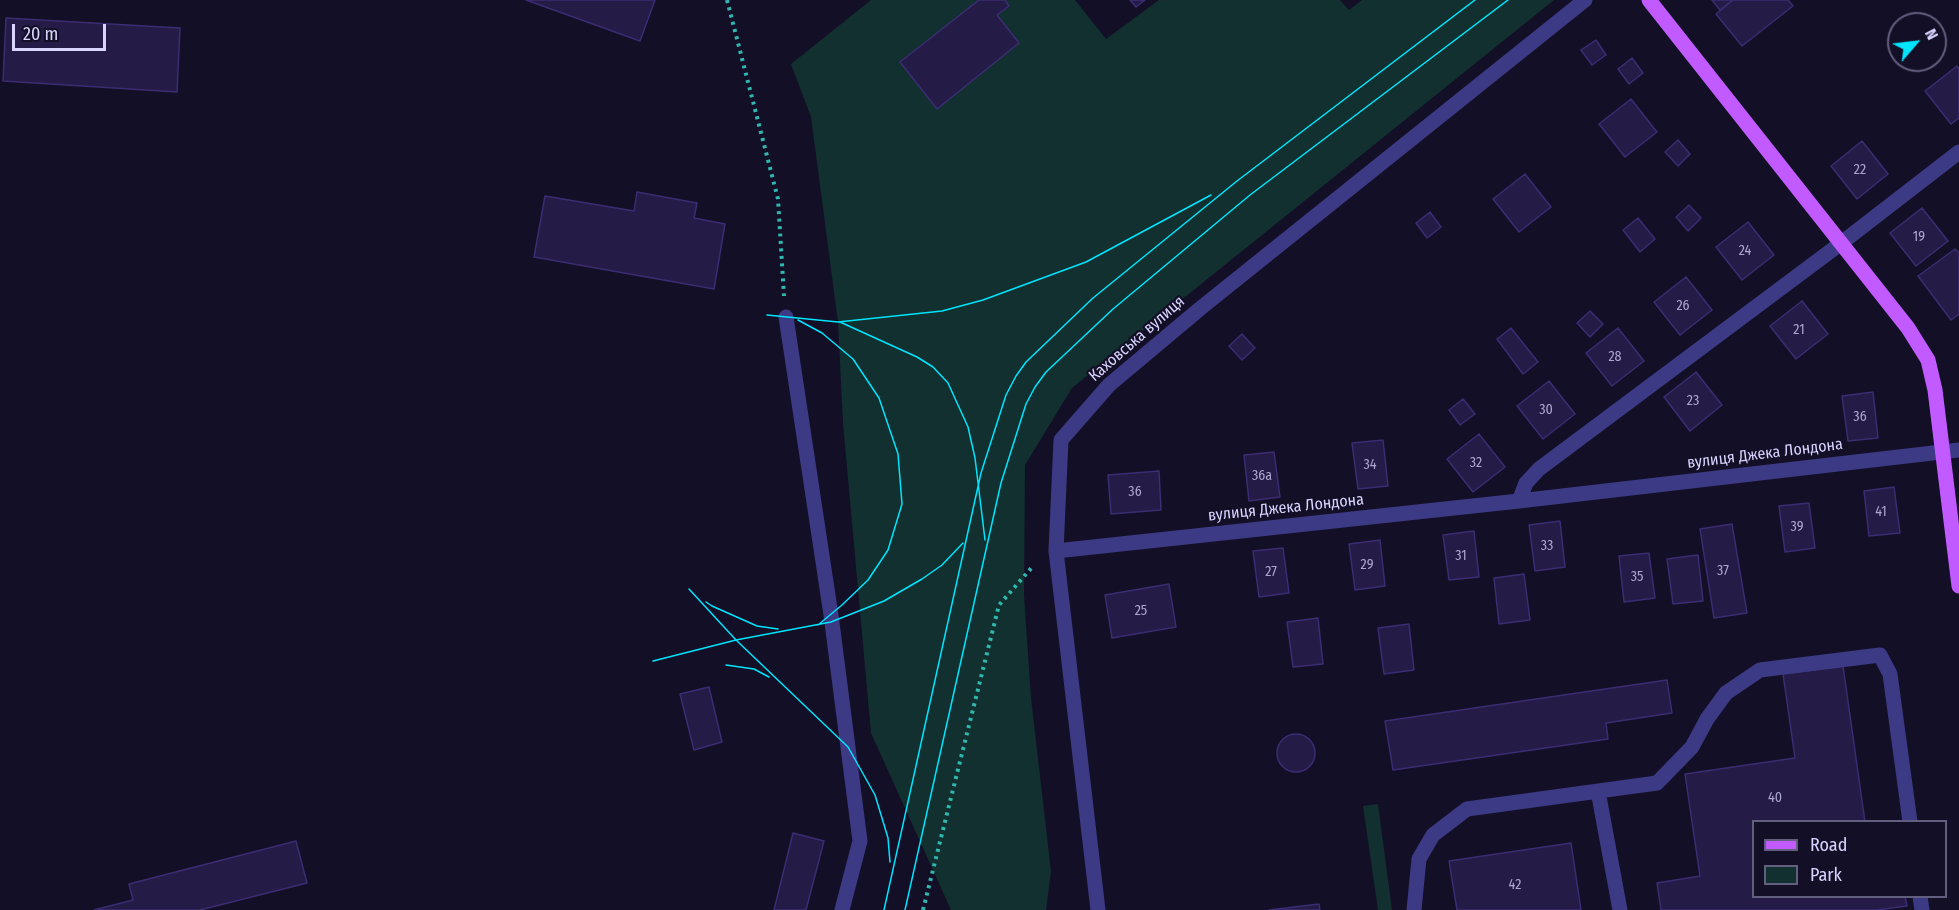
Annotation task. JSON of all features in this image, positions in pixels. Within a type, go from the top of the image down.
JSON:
[{"type":"main road","points":[[1649,0],[1908,328],[1928,360],[1935,390],[1959,586]]},
{"type":"street","name":"Каховська вулиця","points":[[1098,910],[1056,551],[1061,440],[1109,385],[1202,307],[1585,0]]},
{"type":"street","points":[[1519,501],[1526,483],[1539,469],[1959,152]]},
{"type":"street","points":[[786,317],[831,615],[860,841],[842,910]]},
{"type":"street","name":"вулиця Джека Лондона","points":[[1056,551],[1959,450]]},
{"type":"street","points":[[1414,910],[1419,859],[1433,835],[1467,809],[1657,783],[1692,747],[1707,719],[1726,693],[1760,670],[1880,655],[1890,674],[1910,820]]},
{"type":"street","points":[[1598,791],[1620,910]]},
{"type":"path","points":[[727,0],[778,199],[786,317]]},
{"type":"path","points":[[923,910],[999,605],[1031,567],[1056,551]]},
{"type":"green space","points":[[871,0],[1075,0],[1106,39],[1159,0],[1340,0],[1349,10],[1362,0],[1554,0],[1072,388],[1025,465],[1024,595],[1031,698],[1051,871],[1046,910],[951,910],[871,733],[843,423],[838,322],[811,117],[791,64]]},
{"type":"green space","points":[[1378,804],[1392,910],[1378,910],[1363,806]]},
{"type":"building","points":[[526,0],[655,0],[640,41]]},
{"type":"building","points":[[979,0],[1005,0],[1009,6],[997,15],[1019,43],[937,109],[900,62]]},
{"type":"building","points":[[1130,0],[1145,0],[1136,7]]},
{"type":"building","points":[[1712,0],[1733,0],[1720,10]]},
{"type":"building","points":[[1733,0],[1788,0],[1793,6],[1742,46],[1716,14]]},
{"type":"building","points":[[6,18],[180,28],[177,92],[3,81]]},
{"type":"building","points":[[1596,40],[1606,55],[1592,65],[1581,50]]},
{"type":"building","points":[[1632,58],[1643,73],[1629,84],[1618,69]]},
{"type":"building","points":[[1957,66],[1959,69],[1959,118],[1951,124],[1925,91]]},
{"type":"building","points":[[1631,99],[1657,132],[1625,157],[1599,124]]},
{"type":"building","points":[[1678,140],[1690,154],[1678,166],[1665,152]]},
{"type":"building","points":[[1862,141],[1888,174],[1857,199],[1831,166]]},
{"type":"building","points":[[1525,174],[1551,207],[1519,232],[1493,199]]},
{"type":"building","points":[[637,192],[697,203],[694,218],[725,224],[714,289],[534,257],[545,196],[634,211]]},
{"type":"building","points":[[1689,205],[1701,218],[1688,231],[1676,217]]},
{"type":"building","points":[[1922,208],[1948,241],[1916,266],[1890,233]]},
{"type":"building","points":[[1430,212],[1441,227],[1427,238],[1416,223]]},
{"type":"building","points":[[1638,218],[1655,239],[1640,252],[1623,230]]},
{"type":"building","points":[[1748,222],[1774,255],[1742,280],[1716,247]]},
{"type":"building","points":[[1955,249],[1959,253],[1959,314],[1951,320],[1918,276]]},
{"type":"building","points":[[1686,277],[1712,310],[1680,335],[1654,302]]},
{"type":"building","points":[[1802,301],[1828,334],[1796,359],[1770,326]]},
{"type":"building","points":[[1590,311],[1603,324],[1590,337],[1577,323]]},
{"type":"building","points":[[1511,328],[1538,362],[1523,374],[1497,339]]},
{"type":"building","points":[[1618,328],[1644,361],[1612,386],[1586,353]]},
{"type":"building","points":[[1242,334],[1255,348],[1242,360],[1229,346]]},
{"type":"building","points":[[1696,372],[1722,405],[1690,431],[1664,397]]},
{"type":"building","points":[[1549,381],[1575,414],[1543,439],[1517,406]]},
{"type":"building","points":[[1873,392],[1878,438],[1848,441],[1842,396]]},
{"type":"building","points":[[1463,399],[1475,414],[1460,425],[1449,410]]},
{"type":"building","points":[[1479,434],[1505,467],[1473,492],[1447,459]]},
{"type":"building","points":[[1383,440],[1388,486],[1358,489],[1352,443]]},
{"type":"building","points":[[1274,452],[1280,497],[1249,501],[1244,455]]},
{"type":"building","points":[[1159,471],[1161,510],[1111,514],[1108,475]]},
{"type":"building","points":[[1894,487],[1900,533],[1869,536],[1864,491]]},
{"type":"building","points":[[1809,503],[1815,548],[1785,552],[1779,506]]},
{"type":"building","points":[[1560,521],[1565,567],[1535,571],[1529,525]]},
{"type":"building","points":[[1732,524],[1747,613],[1714,618],[1700,529]]},
{"type":"building","points":[[1474,531],[1479,577],[1449,580],[1443,535]]},
{"type":"building","points":[[1380,540],[1385,586],[1355,590],[1349,544]]},
{"type":"building","points":[[1283,548],[1289,593],[1259,597],[1253,551]]},
{"type":"building","points":[[1649,553],[1655,598],[1624,602],[1619,556]]},
{"type":"building","points":[[1698,555],[1703,601],[1673,604],[1667,559]]},
{"type":"building","points":[[1524,574],[1530,620],[1499,624],[1494,578]]},
{"type":"building","points":[[1169,584],[1176,627],[1112,638],[1105,595]]},
{"type":"building","points":[[1318,618],[1323,664],[1293,667],[1287,622]]},
{"type":"building","points":[[1409,624],[1414,670],[1384,674],[1378,628]]},
{"type":"building","points":[[1843,666],[1865,820],[1752,820],[1752,898],[1905,898],[1907,906],[1877,910],[1661,910],[1657,883],[1700,876],[1685,774],[1795,758],[1783,674]]},
{"type":"building","points":[[1667,680],[1672,713],[1606,723],[1608,739],[1393,770],[1385,721]]},
{"type":"building","points":[[709,687],[722,742],[694,750],[680,694]]},
{"type":"building","points":[[1296,734],[1303,735],[1309,740],[1314,746],[1314,760],[1309,766],[1303,771],[1296,772],[1289,771],[1283,766],[1278,760],[1277,753],[1278,746],[1283,740],[1289,735]]},
{"type":"building","points":[[793,833],[824,841],[806,910],[774,910]]},
{"type":"building","points":[[296,841],[307,883],[200,910],[94,910],[133,900],[129,884]]},
{"type":"building","points":[[1571,843],[1581,910],[1457,910],[1449,861]]},
{"type":"building","points":[[1319,904],[1320,910],[1269,910]]},
{"type":"tram line","points":[[884,910],[981,473],[1006,395],[1016,376],[1026,362],[1093,298],[1237,181],[1475,0]]},
{"type":"tram line","points":[[905,910],[1001,483],[1026,404],[1035,387],[1046,372],[1113,309],[1250,195],[1508,0]]},
{"type":"tram line","points":[[767,315],[838,322],[942,311],[983,300],[1086,262],[1211,195]]},
{"type":"tram line","points":[[798,320],[822,333],[853,359],[879,398],[898,454],[902,504],[888,550],[868,580],[818,625]]},
{"type":"tram line","points":[[840,322],[917,357],[933,367],[948,383],[968,427],[975,458],[985,540]]},
{"type":"tram line","points":[[653,661],[736,640],[831,622],[884,601],[922,579],[942,565],[963,543]]},
{"type":"tram line","points":[[689,589],[736,640],[848,747],[875,795],[888,838],[890,862]]},
{"type":"tram line","points":[[706,602],[757,626],[778,629]]},
{"type":"tram line","points":[[726,665],[754,669],[769,677]]}]
